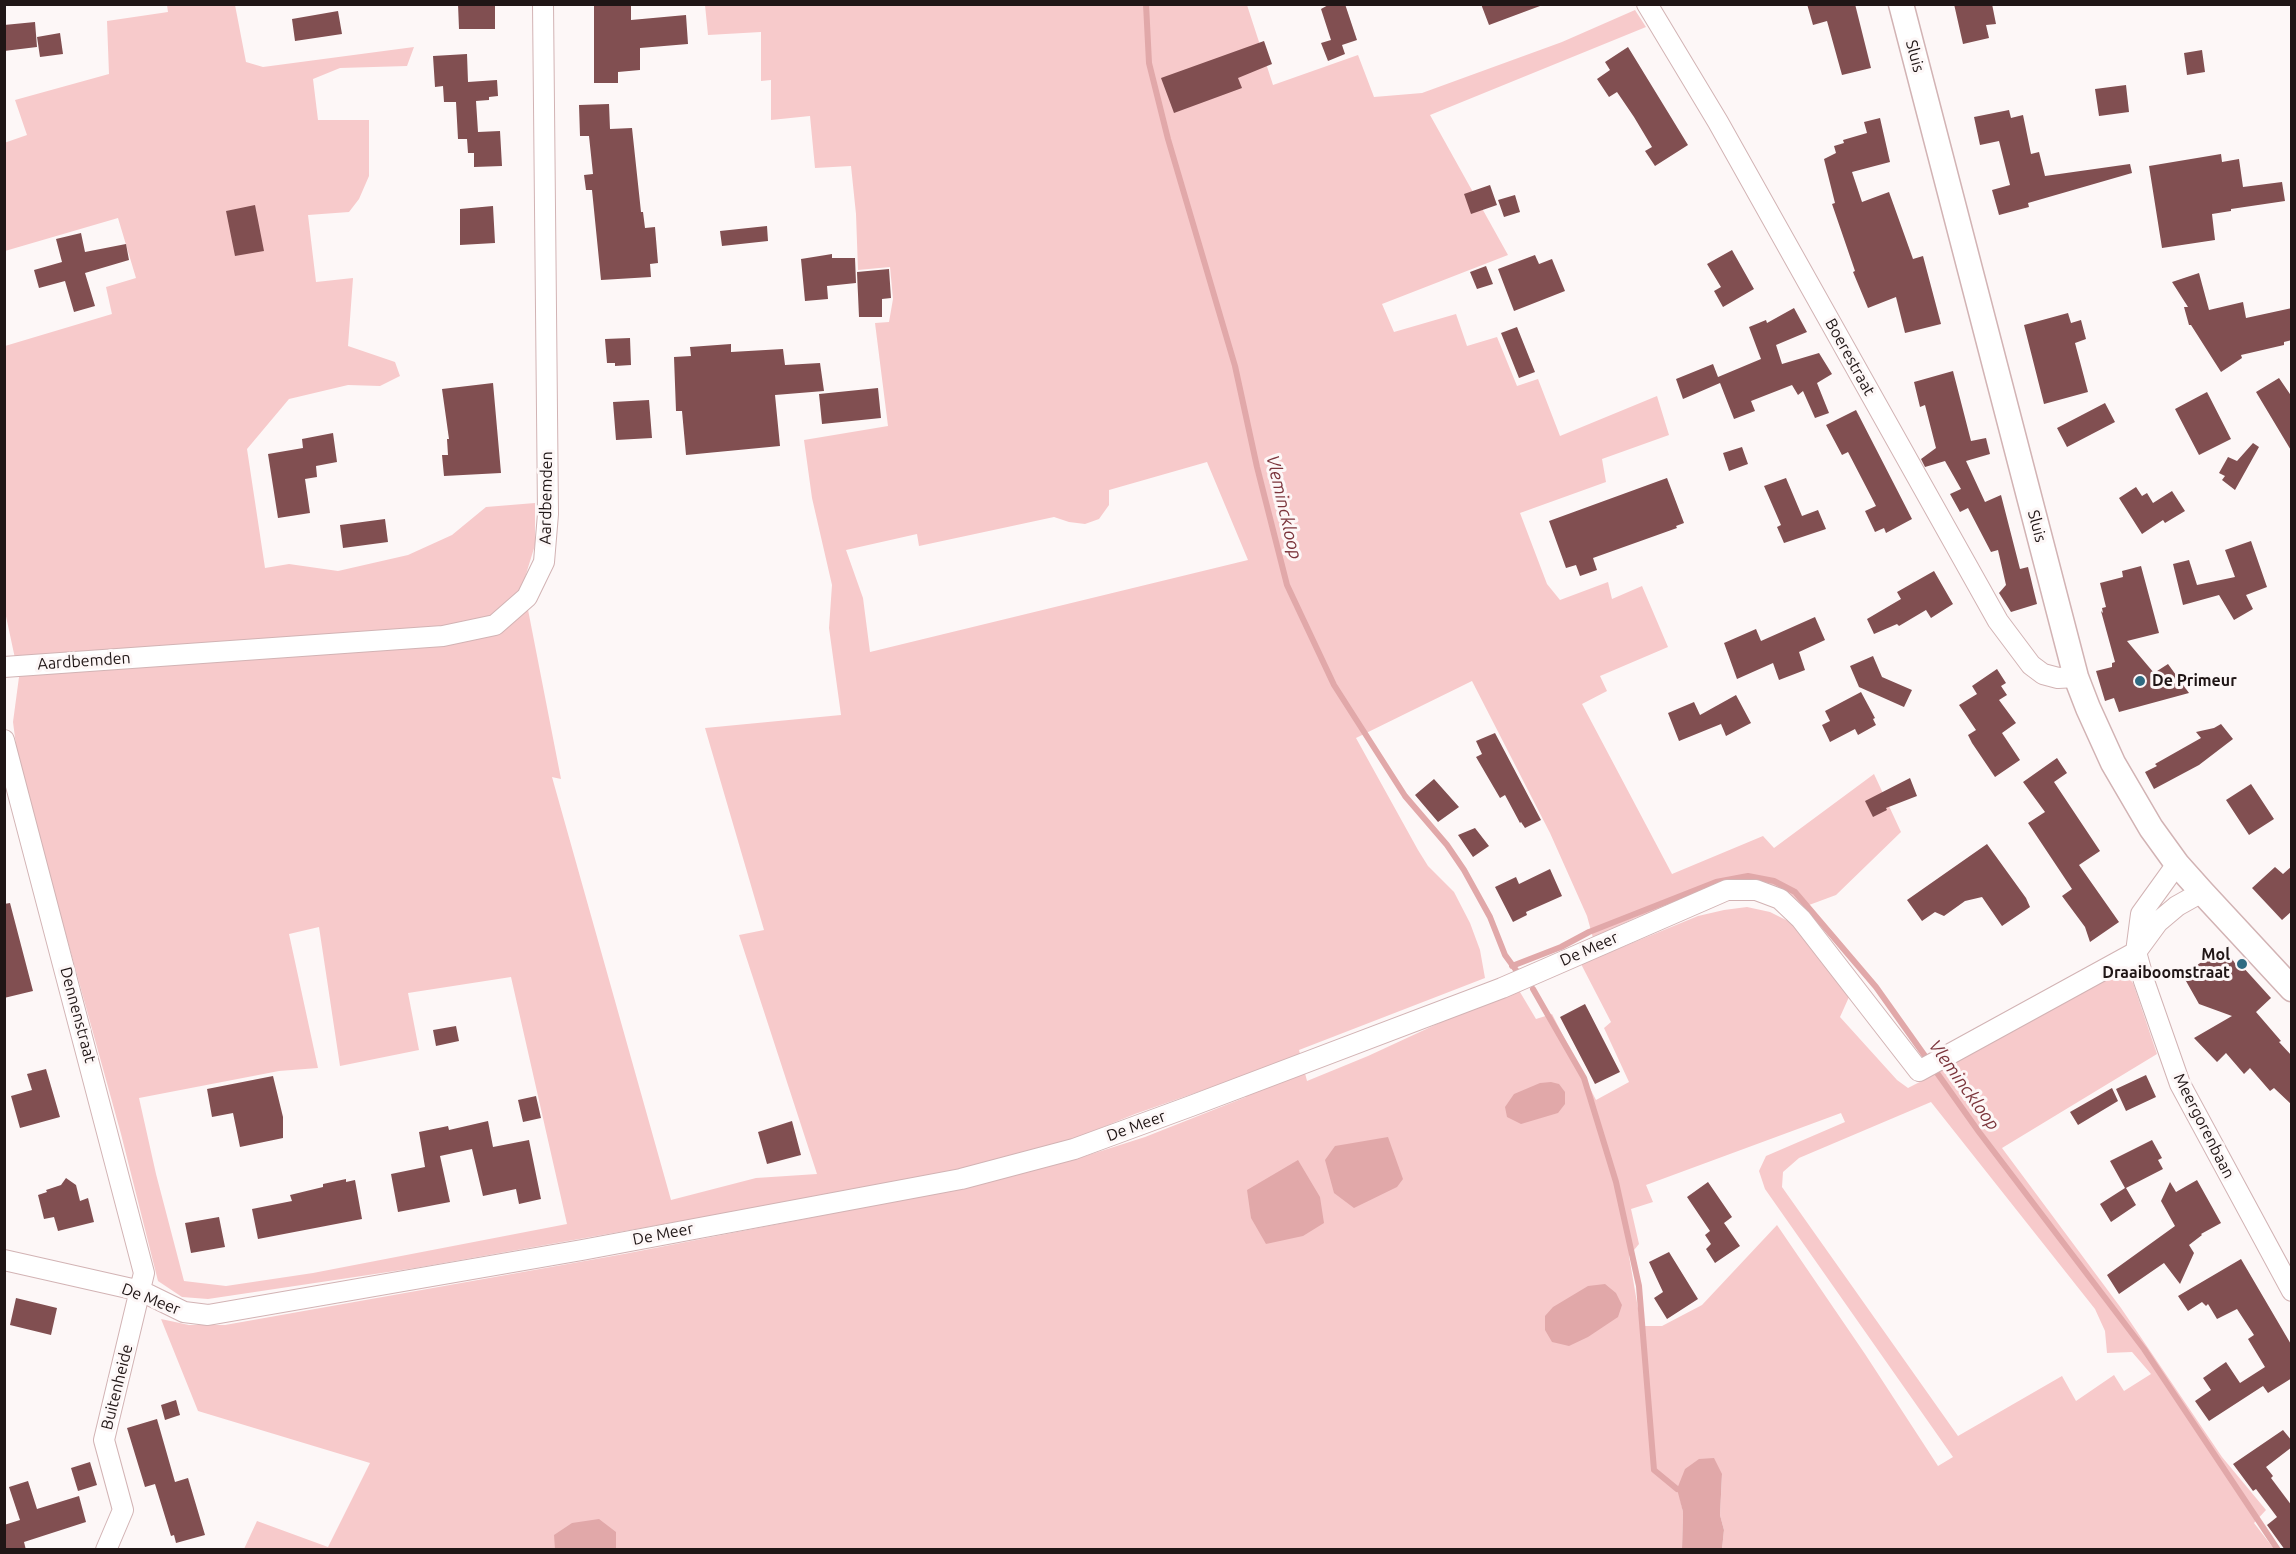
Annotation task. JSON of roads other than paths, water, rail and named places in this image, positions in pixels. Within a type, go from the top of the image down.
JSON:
[{"type":"street","name":"Aardbemden","points":[[4,667],[444,636],[495,625],[527,597],[544,562],[548,514],[543,4]]},
{"type":"street","name":"Boerestraat","points":[[1647,4],[1718,122],[1998,621],[2031,664],[2043,674],[2058,678],[2076,677]]},
{"type":"street","name":"Sluis","points":[[1901,4],[2076,677],[2098,734],[2141,812],[2178,864],[2292,989]]},
{"type":"street","name":"Dennenstraat","points":[[4,740],[144,1273],[141,1292]]},
{"type":"street","name":"Meergorenbaan","points":[[2178,864],[2140,914],[2136,952],[2180,1084],[2292,1291]]},
{"type":"street","name":"De Meer","points":[[4,1260],[141,1292],[184,1312],[208,1315],[582,1250],[961,1179],[1074,1149],[1191,1106],[1502,988],[1727,890],[1756,890],[1780,899],[1801,919],[1918,1071],[2136,952]]},
{"type":"street","points":[[2136,952],[2158,922],[2177,906],[2202,892]]},
{"type":"street","name":"Buitenheide","points":[[106,1550],[123,1510],[104,1440],[141,1292]]},
{"type":"waterway","name":"Vleminckloop","points":[[1146,4],[1149,63],[1168,139],[1235,366],[1257,467],[1287,585],[1334,685],[1405,796],[1447,845],[1464,870],[1490,917],[1505,955],[1516,970]]},
{"type":"waterway","name":"Vleminckloop","points":[[1512,966],[1561,947],[1589,932],[1716,882],[1748,876],[1774,881],[1795,892],[1876,987],[1979,1132],[2144,1349],[2278,1550]]},
{"type":"waterway","points":[[1533,989],[1584,1078],[1616,1182],[1639,1286],[1654,1470],[1677,1489]]},
{"type":"place","name":"De Primeur","points":[[2140,681]]},
{"type":"place","name":"Mol Draaiboomstraat","points":[[2242,964]]}]
